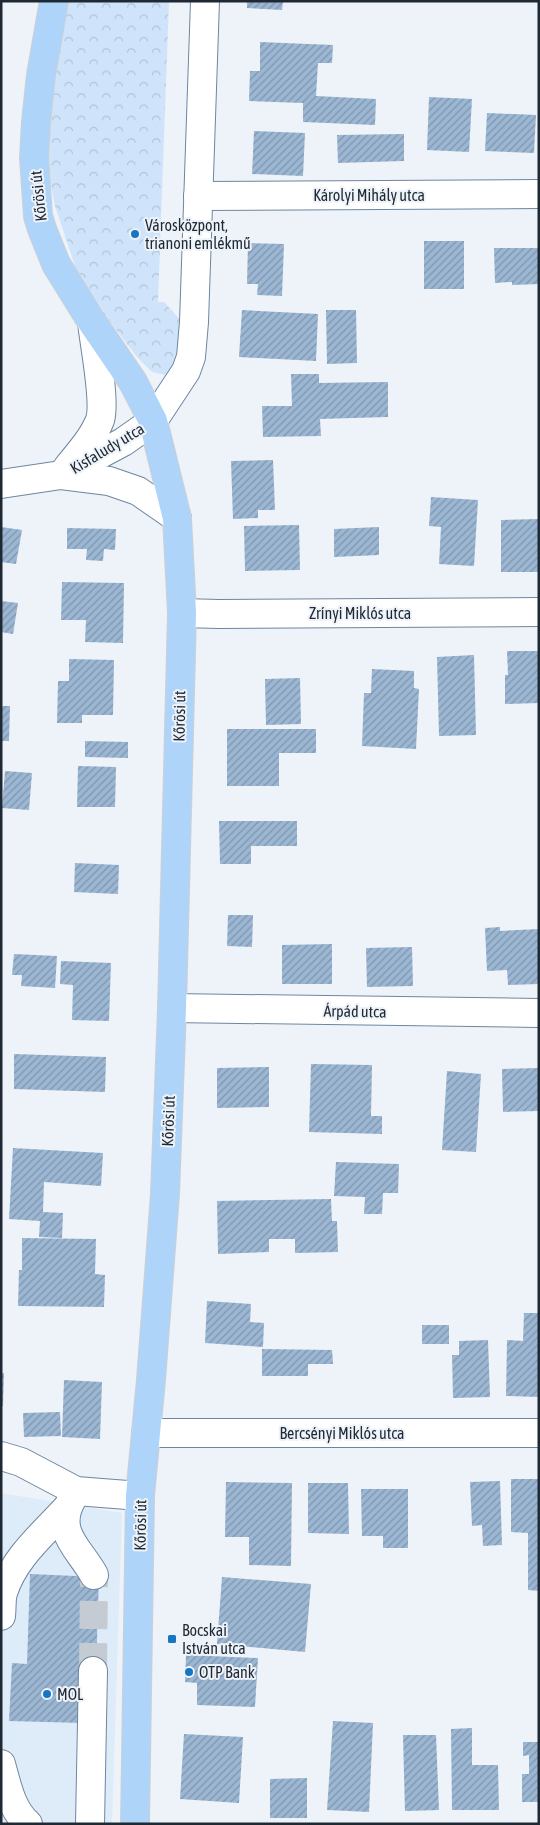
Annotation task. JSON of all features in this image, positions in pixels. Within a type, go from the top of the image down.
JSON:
[{"type":"main road","name":"Kőrösi út","points":[[54,1],[41,75],[36,122],[34,158],[38,216],[56,264],[92,322],[133,382],[153,420],[177,518],[182,612],[172,1008],[165,1194],[140,1496],[135,1824]]},
{"type":"street","points":[[153,420],[186,371],[190,357],[194,322],[205,1]]},
{"type":"street","name":"Károlyi Mihály utca","points":[[198,196],[539,194]]},
{"type":"street","points":[[62,475],[87,443],[100,418],[101,400],[92,322]]},
{"type":"street","name":"Kisfaludy utca","points":[[1,484],[62,475],[123,442],[153,420]]},
{"type":"street","points":[[62,475],[109,481],[138,491],[177,518]]},
{"type":"street","name":"Zrínyi Miklós utca","points":[[182,612],[229,614],[539,612]]},
{"type":"street","name":"Árpád utca","points":[[172,1008],[539,1013]]},
{"type":"street","name":"Bercsényi Miklós utca","points":[[146,1433],[539,1433]]},
{"type":"street","points":[[1,1456],[21,1462],[71,1500],[140,1496]]},
{"type":"street","points":[[71,1500],[66,1529],[69,1540],[94,1575]]},
{"type":"street","points":[[1,1616],[2,1594],[13,1570],[71,1500]]},
{"type":"street","points":[[90,1824],[93,1671]]},
{"type":"street","points":[[1,1764],[12,1800],[17,1811],[28,1824]]},
{"type":"shaded area","points":[[1,1493],[122,1513],[112,1824],[1,1824]]},
{"type":"green space","points":[[65,1],[169,1],[158,302],[164,302],[184,324],[178,368],[165,375],[152,372],[137,357],[111,323],[75,266],[55,206],[48,171],[47,126]]},
{"type":"building","points":[[247,1],[283,1],[282,10],[247,8]]},
{"type":"building","points":[[260,42],[333,45],[332,63],[318,63],[316,96],[376,99],[375,125],[303,122],[303,103],[249,101],[250,71],[260,71]]},
{"type":"building","points":[[429,97],[472,99],[469,152],[427,150]]},
{"type":"building","points":[[487,113],[536,115],[534,153],[485,151]]},
{"type":"building","points":[[254,131],[305,133],[303,176],[252,174]]},
{"type":"building","points":[[404,134],[404,161],[338,163],[337,135]]},
{"type":"building","points":[[424,241],[464,241],[464,289],[424,289]]},
{"type":"building","points":[[248,243],[284,244],[282,296],[257,295],[258,284],[247,284]]},
{"type":"building","points":[[494,248],[539,248],[539,284],[512,285],[512,282],[495,283]]},
{"type":"building","points":[[242,310],[318,314],[316,361],[239,357]]},
{"type":"building","points":[[326,310],[356,310],[357,363],[327,364]]},
{"type":"building","points":[[291,374],[319,374],[319,383],[388,382],[388,417],[320,419],[321,436],[263,437],[262,406],[292,406]]},
{"type":"building","points":[[273,460],[275,510],[258,510],[258,518],[233,519],[231,461]]},
{"type":"building","points":[[431,497],[478,500],[474,566],[439,564],[441,527],[429,526]]},
{"type":"building","points":[[539,519],[539,572],[501,572],[501,520]]},
{"type":"building","points":[[299,525],[300,570],[245,571],[244,526]]},
{"type":"building","points":[[1,527],[22,530],[16,564],[1,562]]},
{"type":"building","points":[[379,527],[379,555],[334,557],[334,529]]},
{"type":"building","points":[[67,528],[116,529],[115,550],[104,549],[103,561],[86,560],[87,549],[67,549]]},
{"type":"building","points":[[62,582],[124,583],[123,643],[85,642],[86,620],[61,620]]},
{"type":"building","points":[[1,601],[18,603],[13,634],[1,632]]},
{"type":"building","points":[[507,651],[539,651],[539,703],[505,704],[505,675],[508,675]]},
{"type":"building","points":[[474,655],[476,735],[439,736],[437,657]]},
{"type":"building","points":[[69,659],[114,660],[113,715],[82,715],[82,723],[57,723],[58,681],[69,681]]},
{"type":"building","points":[[372,669],[414,671],[414,688],[419,689],[416,749],[362,746],[364,693],[371,693]]},
{"type":"building","points":[[300,678],[301,724],[266,725],[265,679]]},
{"type":"building","points":[[1,706],[10,706],[9,741],[1,741]]},
{"type":"building","points":[[227,729],[316,729],[316,753],[279,753],[279,786],[227,786]]},
{"type":"building","points":[[85,741],[128,742],[128,758],[85,757]]},
{"type":"building","points":[[78,766],[116,767],[115,807],[77,807]]},
{"type":"building","points":[[5,771],[32,773],[29,810],[2,808]]},
{"type":"building","points":[[219,821],[297,821],[297,846],[251,846],[251,864],[220,864]]},
{"type":"building","points":[[75,863],[119,865],[118,894],[74,892]]},
{"type":"building","points":[[228,915],[253,915],[252,947],[227,946]]},
{"type":"building","points":[[500,927],[500,931],[539,929],[539,984],[508,985],[507,970],[487,971],[485,928]]},
{"type":"building","points":[[332,944],[332,984],[282,984],[282,945]]},
{"type":"building","points":[[412,947],[413,986],[367,987],[366,948]]},
{"type":"building","points":[[14,954],[57,956],[55,988],[21,986],[22,975],[12,975]]},
{"type":"building","points":[[61,961],[111,963],[109,1021],[72,1020],[73,985],[60,984]]},
{"type":"building","points":[[14,1054],[106,1057],[105,1092],[14,1089]]},
{"type":"building","points":[[311,1064],[372,1065],[371,1116],[382,1116],[382,1134],[309,1132]]},
{"type":"building","points":[[269,1067],[269,1107],[217,1108],[217,1068]]},
{"type":"building","points":[[539,1068],[539,1111],[503,1112],[502,1069]]},
{"type":"building","points":[[447,1071],[481,1074],[476,1152],[442,1150]]},
{"type":"building","points":[[13,1148],[103,1153],[101,1186],[44,1182],[43,1212],[63,1213],[62,1238],[39,1237],[40,1221],[9,1219]]},
{"type":"building","points":[[336,1162],[399,1164],[398,1193],[383,1193],[382,1214],[364,1214],[365,1197],[334,1196]]},
{"type":"building","points":[[331,1199],[332,1221],[337,1221],[338,1252],[295,1253],[295,1239],[269,1239],[269,1252],[218,1254],[217,1201]]},
{"type":"building","points":[[22,1238],[96,1239],[95,1274],[105,1275],[104,1307],[18,1306],[19,1270],[22,1270]]},
{"type":"building","points":[[207,1301],[251,1304],[250,1322],[264,1323],[263,1347],[205,1343]]},
{"type":"building","points":[[524,1313],[539,1313],[539,1397],[506,1396],[507,1340],[523,1341]]},
{"type":"building","points":[[422,1325],[449,1325],[449,1344],[422,1344]]},
{"type":"building","points":[[488,1340],[490,1397],[453,1398],[452,1355],[459,1355],[459,1341]]},
{"type":"building","points":[[262,1349],[332,1350],[333,1364],[308,1364],[308,1376],[262,1376]]},
{"type":"building","points":[[1,1373],[4,1373],[3,1406],[1,1406]]},
{"type":"building","points":[[64,1380],[102,1382],[100,1439],[62,1437]]},
{"type":"building","points":[[60,1412],[61,1436],[24,1437],[23,1413]]},
{"type":"building","points":[[511,1479],[539,1479],[539,1591],[528,1590],[528,1533],[511,1532]]},
{"type":"building","points":[[500,1481],[502,1545],[483,1546],[482,1525],[472,1526],[470,1482]]},
{"type":"building","points":[[226,1482],[292,1483],[291,1566],[249,1565],[249,1537],[225,1537]]},
{"type":"building","points":[[308,1483],[348,1483],[349,1534],[308,1533]]},
{"type":"building","points":[[361,1489],[408,1489],[408,1548],[383,1548],[383,1536],[362,1536]]},
{"type":"building","points":[[30,1574],[99,1577],[96,1670],[83,1723],[9,1721],[12,1663],[27,1664]]},
{"type":"building","points":[[222,1577],[311,1584],[305,1652],[217,1644]]},
{"type":"building","points":[[186,1655],[258,1658],[255,1707],[197,1705],[197,1683],[185,1682]]},
{"type":"building","points":[[333,1721],[373,1723],[369,1812],[327,1810]]},
{"type":"building","points":[[472,1728],[472,1765],[498,1765],[499,1810],[452,1810],[451,1729]]},
{"type":"building","points":[[184,1734],[243,1737],[239,1803],[180,1799]]},
{"type":"building","points":[[403,1735],[436,1735],[439,1810],[405,1811]]},
{"type":"building","points":[[523,1742],[539,1742],[539,1802],[522,1802],[522,1774],[529,1774],[529,1755],[523,1756]]},
{"type":"building","points":[[307,1778],[307,1818],[270,1818],[270,1779]]},
{"type":"tunnel","points":[[93,1671],[94,1575]]},
{"type":"place","name":"Városközpont, trianoni emlékmű","points":[[135,234]]},
{"type":"place","name":"Bocskai István utca","points":[[172,1639]]},
{"type":"place","name":"OTP Bank","points":[[189,1672]]},
{"type":"place","name":"MOL","points":[[47,1694]]}]
